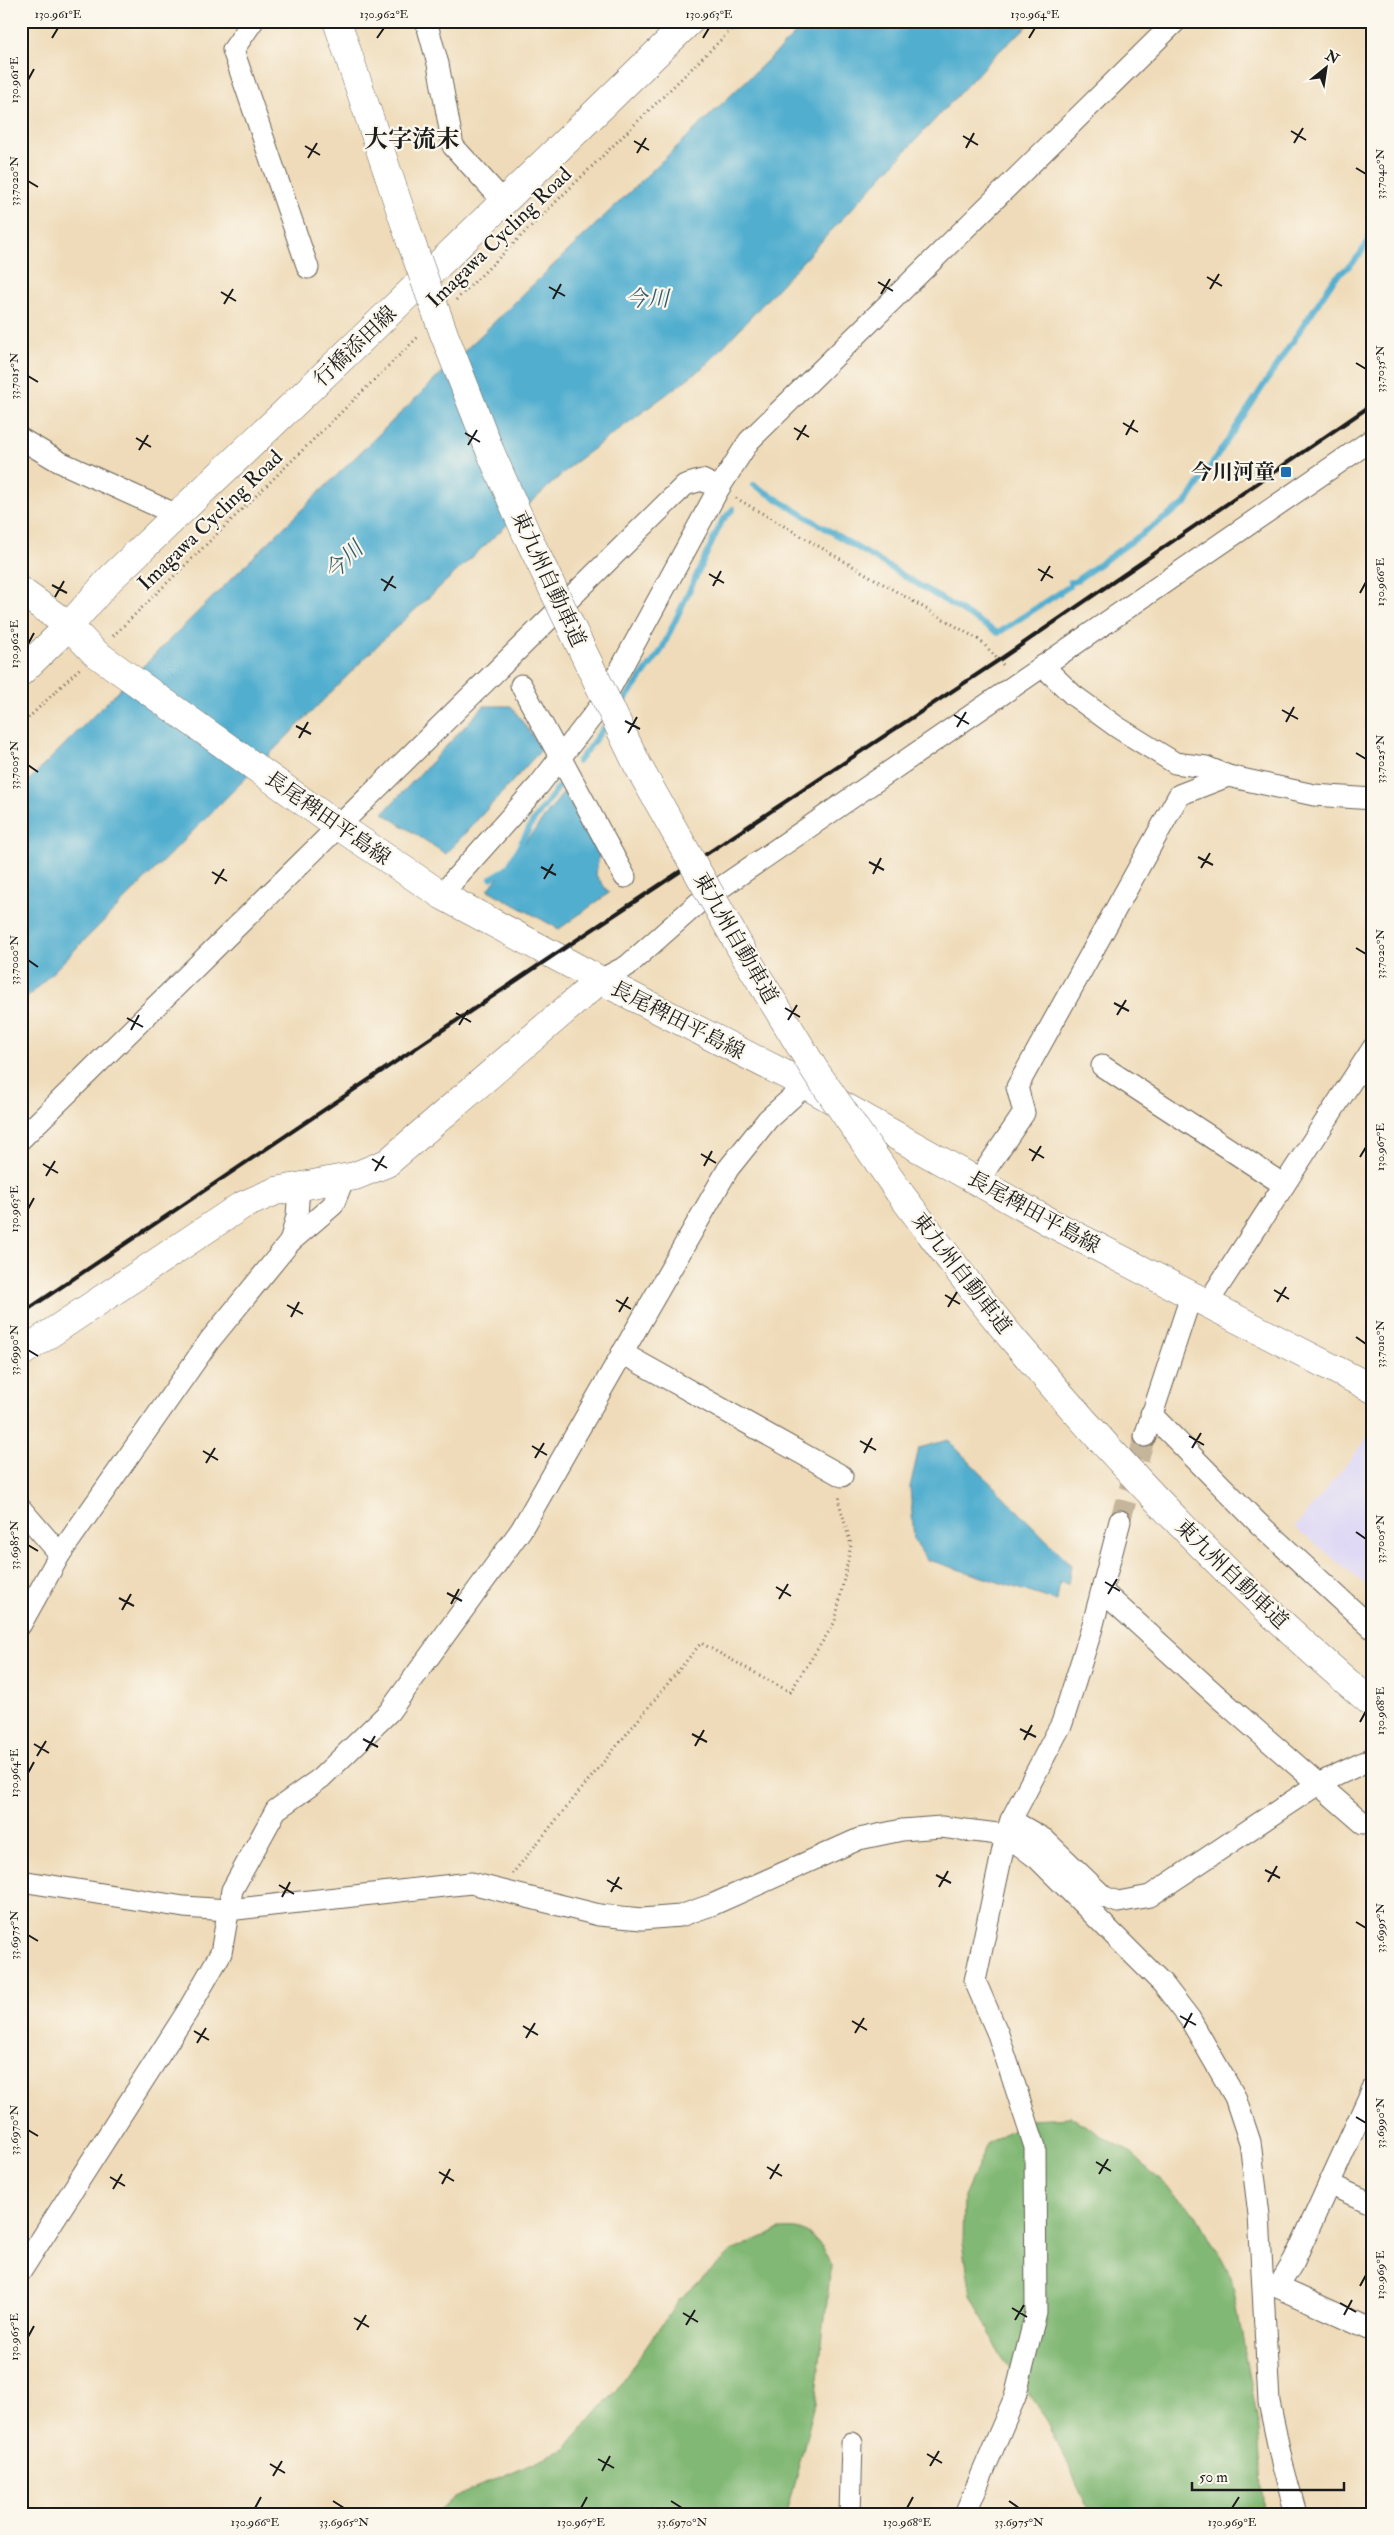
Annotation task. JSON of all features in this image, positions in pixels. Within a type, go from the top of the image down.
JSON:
[{"type":"main road","name":"行橋添田線","points":[[21,672],[69,626],[110,579],[690,21]]},
{"type":"main road","name":"東九州自動車道","points":[[339,25],[411,242],[444,334],[490,451],[526,533],[638,766],[744,956],[816,1072],[898,1192],[1016,1343],[1159,1503],[1311,1651],[1373,1704]]},
{"type":"main road","name":"長尾稗田平島線","points":[[21,591],[69,626],[96,652],[331,822],[443,896],[600,980],[806,1085],[1052,1224],[1373,1389]]},
{"type":"main road","points":[[21,1353],[241,1206],[276,1191],[344,1178],[387,1163],[600,980]]},
{"type":"street","points":[[252,21],[233,50],[308,268]]},
{"type":"street","points":[[426,21],[438,64],[453,146],[504,202]]},
{"type":"street","points":[[443,896],[454,880],[539,785],[602,705],[719,488],[749,441],[1176,21]]},
{"type":"street","points":[[21,439],[60,462],[177,515]]},
{"type":"street","points":[[600,980],[627,966],[697,904],[1373,439]]},
{"type":"street","points":[[21,1139],[331,822],[685,484],[702,480],[719,488]]},
{"type":"street","points":[[1043,666],[1073,695],[1175,763],[1206,767],[1228,776],[1314,795],[1373,800]]},
{"type":"street","points":[[521,684],[625,877]]},
{"type":"street","points":[[978,1181],[1024,1113],[1017,1087],[1179,795],[1228,776]]},
{"type":"street","points":[[1145,1436],[1151,1414],[1199,1300],[1284,1185],[1373,1048]]},
{"type":"street","points":[[1102,1066],[1284,1185]]},
{"type":"street","points":[[21,2271],[187,2012],[221,1953],[232,1890],[276,1810],[321,1778],[389,1712],[521,1530],[728,1169],[768,1119],[806,1085]]},
{"type":"street","points":[[21,1624],[60,1554],[210,1340],[290,1242],[333,1205],[344,1178]]},
{"type":"street","points":[[290,1242],[297,1216],[298,1187]]},
{"type":"street","points":[[622,1353],[842,1476]]},
{"type":"street","points":[[1151,1414],[1258,1523],[1373,1629]]},
{"type":"street","points":[[21,1509],[60,1554]]},
{"type":"street","points":[[965,2514],[1015,2397],[1036,2313],[1035,2147],[998,2034],[975,1981],[1008,1828],[1062,1723],[1102,1591],[1120,1521]]},
{"type":"street","points":[[1102,1591],[1216,1696],[1363,1823]]},
{"type":"street","points":[[21,1881],[184,1907],[228,1910],[470,1883],[599,1915],[642,1919],[680,1916],[751,1889],[859,1839],[902,1830],[941,1827],[1008,1828],[1044,1839],[1104,1897],[1118,1902],[1150,1896],[1318,1784],[1371,1759]]},
{"type":"street","points":[[1008,1828],[1163,1984],[1190,2019],[1235,2097],[1250,2142],[1271,2284],[1269,2402],[1282,2463],[1296,2514]]},
{"type":"street","points":[[1271,2284],[1294,2261],[1373,2088]]},
{"type":"street","points":[[1329,2184],[1373,2204]]},
{"type":"street","points":[[1271,2284],[1373,2330]]},
{"type":"street","points":[[850,2514],[852,2442]]},
{"type":"path","name":"Imagawa Cycling Road","points":[[449,306],[740,21]]},
{"type":"path","name":"Imagawa Cycling Road","points":[[21,726],[421,334]]},
{"type":"path","points":[[719,488],[981,641],[1018,683]]},
{"type":"path","points":[[499,1890],[701,1644],[790,1692],[835,1622],[851,1545],[838,1502],[842,1476]]},
{"type":"shaded area","points":[[1373,1426],[1373,1591],[1295,1527],[1363,1444]]},
{"type":"green space","points":[[1071,2117],[1131,2153],[1197,2215],[1231,2276],[1257,2416],[1264,2514],[1091,2514],[1046,2418],[1001,2356],[971,2295],[963,2243],[964,2196],[987,2144],[1030,2119]]},
{"type":"green space","points":[[780,2229],[798,2229],[811,2236],[824,2250],[831,2266],[815,2404],[786,2514],[435,2514],[454,2497],[565,2449],[617,2389],[679,2300],[734,2250]]},
{"type":"water","name":"今川","points":[[809,21],[1033,21],[995,55],[706,365],[574,463],[389,634],[21,1004],[21,788],[412,402]]},
{"type":"water","points":[[484,706],[511,706],[542,749],[446,854],[383,813]]},
{"type":"water","points":[[564,792],[599,854],[596,875],[609,893],[559,929],[488,890]]},
{"type":"water","points":[[948,1440],[1071,1565],[1068,1584],[1060,1582],[1057,1601],[926,1559],[914,1540],[910,1487],[919,1448]]},
{"type":"waterway","points":[[754,485],[998,633],[1070,586],[1070,582],[1074,582],[1186,503],[1334,279],[1363,250],[1373,226]]},
{"type":"waterway","points":[[618,709],[661,651],[722,521],[733,509]]},
{"type":"waterway","points":[[578,762],[609,721]]},
{"type":"waterway","points":[[491,878],[508,868],[532,823],[558,788]]},
{"type":"tunnel","points":[[1120,1521],[1145,1436]]},
{"type":"railway","points":[[21,1314],[554,955],[999,660],[1373,404]]},
{"type":"place","name":"今川河童","points":[[1286,472]]},
{"type":"district","name":"大字流末","points":[[412,139]]}]
